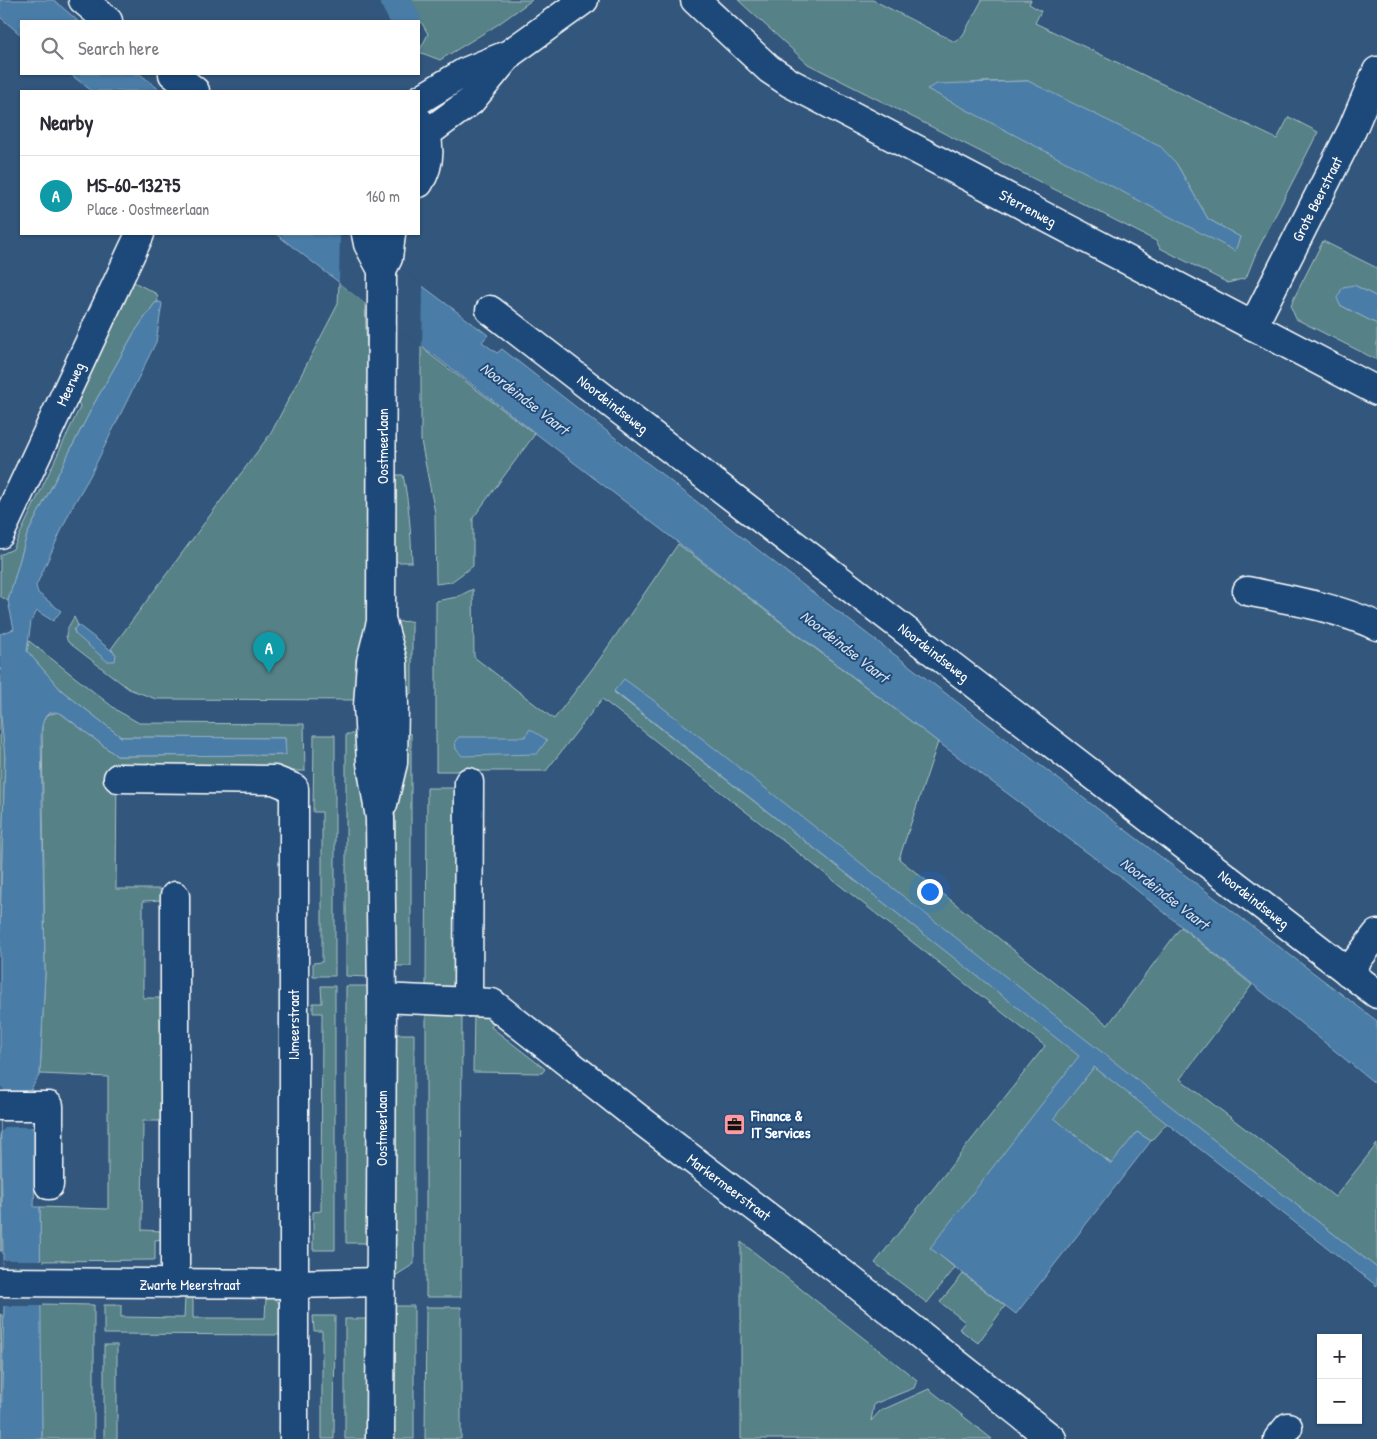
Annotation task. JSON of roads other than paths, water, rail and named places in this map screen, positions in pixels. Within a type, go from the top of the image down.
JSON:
[{"type":"street","points":[[83,0],[107,20]]},
{"type":"street","name":"Sterrenweg","points":[[695,0],[769,69],[790,83],[1377,391]]},
{"type":"street","points":[[420,182],[424,176],[429,155],[422,127],[471,100],[509,54],[571,4]]},
{"type":"street","points":[[420,99],[465,72],[509,54]]},
{"type":"street","name":"Grote Beerstraat","points":[[1253,326],[1352,130],[1377,71]]},
{"type":"street","points":[[174,75],[194,90]]},
{"type":"street","name":"Meerweg","points":[[0,534],[140,235]]},
{"type":"street","name":"Oostmeerlaan","points":[[379,248],[382,316],[381,622],[371,661],[368,706],[371,763],[380,818],[382,998],[380,1439]]},
{"type":"street","name":"Noordeindseweg","points":[[490,310],[1377,994]]},
{"type":"street","points":[[1247,591],[1353,615],[1377,626]]},
{"type":"street","name":"IJmeerstraat","points":[[118,778],[274,780],[294,788],[294,1439]]},
{"type":"street","points":[[468,1002],[469,782]]},
{"type":"street","points":[[175,896],[175,1284]]},
{"type":"street","points":[[1348,972],[1377,934]]},
{"type":"street","name":"Markermeerstraat","points":[[382,998],[492,1003],[638,1118],[851,1280],[1052,1439]]},
{"type":"street","points":[[0,1106],[49,1106],[49,1185]]},
{"type":"street","name":"Zwarte Meerstraat","points":[[1,1282],[294,1284],[380,1282]]},
{"type":"water","points":[[0,0],[54,0],[77,20],[20,20],[20,34],[0,17]]},
{"type":"water","points":[[71,75],[141,75],[160,90],[91,90]]},
{"type":"water","points":[[1028,81],[1161,147],[1176,163],[1208,219],[1240,237],[1235,251],[927,89],[937,84]]},
{"type":"water","name":"Noordeindse Vaart","points":[[277,235],[354,235],[488,335],[482,342],[497,353],[502,349],[803,585],[1377,1021],[1377,1085],[1123,879],[938,742]]},
{"type":"water","points":[[1354,285],[1377,297],[1377,324],[1340,305],[1337,298],[1343,287]]},
{"type":"water","points":[[161,302],[156,342],[90,476],[71,509],[36,586],[38,593],[61,611],[53,621],[37,611],[31,621],[27,651],[61,690],[121,737],[285,738],[286,755],[117,756],[62,714],[52,712],[46,716],[42,724],[45,973],[40,1074],[31,1089],[30,1126],[36,1132],[34,1207],[40,1207],[42,1439],[1,1439],[4,1303],[0,1097],[0,925],[5,757],[1,715],[0,634],[14,629],[8,601],[27,535],[95,402],[134,333],[155,303]]},
{"type":"water","points":[[78,625],[116,654],[115,661],[107,661],[75,634],[74,629]]},
{"type":"water","points":[[624,679],[1377,1268],[1377,1286],[1094,1067],[1054,1118],[1111,1164],[1137,1132],[1151,1141],[1016,1314],[930,1248],[1079,1056],[614,691]]},
{"type":"water","points":[[530,729],[547,740],[537,754],[462,756],[456,749],[455,741],[459,737],[525,737]]},
{"type":"waterway","points":[[395,0],[405,20]]},
{"type":"place","name":"MS-60-13275","points":[[269,673]]},
{"type":"place","name":"Finance & IT Services","points":[[735,1124]]}]
